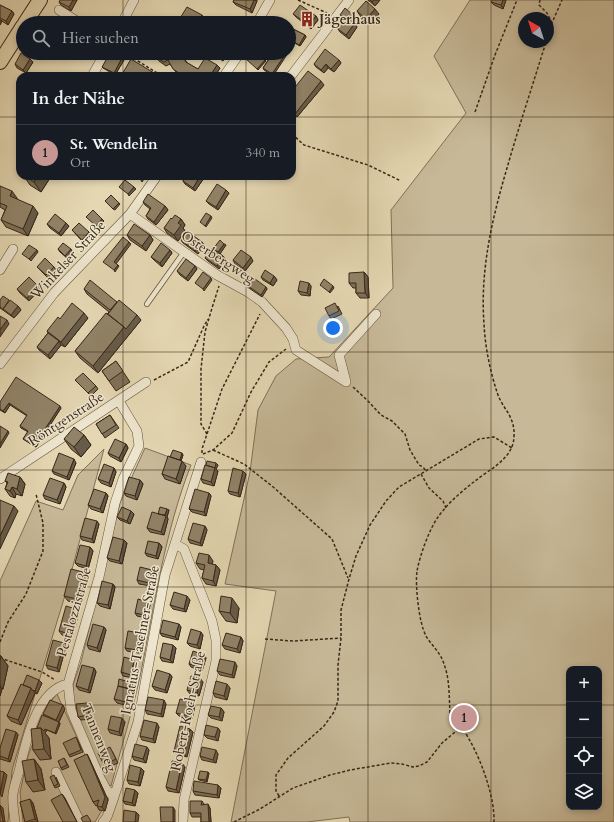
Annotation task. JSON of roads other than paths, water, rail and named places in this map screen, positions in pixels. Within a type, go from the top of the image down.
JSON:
[{"type":"main road","points":[[30,16],[40,0]]},
{"type":"main road","points":[[0,62],[16,37]]},
{"type":"street","points":[[126,16],[134,0]]},
{"type":"street","points":[[261,16],[270,0]]},
{"type":"street","points":[[294,72],[349,0]]},
{"type":"street","points":[[59,10],[69,16]]},
{"type":"street","points":[[94,72],[101,60]]},
{"type":"street","points":[[227,72],[235,60]]},
{"type":"street","name":"Winkelser Straße","points":[[0,364],[54,293],[130,214],[154,180]]},
{"type":"street","name":"Osterbergweg","points":[[130,214],[222,278],[248,292],[265,305],[286,328],[293,339],[296,350],[346,382],[339,355],[376,314]]},
{"type":"street","points":[[0,270],[13,249]]},
{"type":"street","name":"Röntgenstraße","points":[[0,479],[150,381]]},
{"type":"street","name":"Pestalozzistraße","points":[[66,684],[99,577],[115,504],[123,479],[139,446],[137,431],[119,401]]},
{"type":"street","name":"Ignatius-Taschner-Straße","points":[[103,822],[114,797],[138,722],[165,575],[201,462]]},
{"type":"street","name":"Robert-Koch-Straße","points":[[175,544],[184,549],[212,621],[216,640],[216,661],[184,800],[183,822]]},
{"type":"street","points":[[15,822],[13,795],[26,738],[40,708],[52,691],[66,684]]},
{"type":"street","name":"Tannenweg","points":[[66,684],[71,710],[100,778],[106,789],[114,797]]},
{"type":"street","points":[[56,772],[80,822]]},
{"type":"lane","points":[[147,304],[184,252]]},
{"type":"place","name":"Jägerhaus","points":[[307,19]]},
{"type":"place","name":"St. Wendelin","points":[[464,718]]}]
